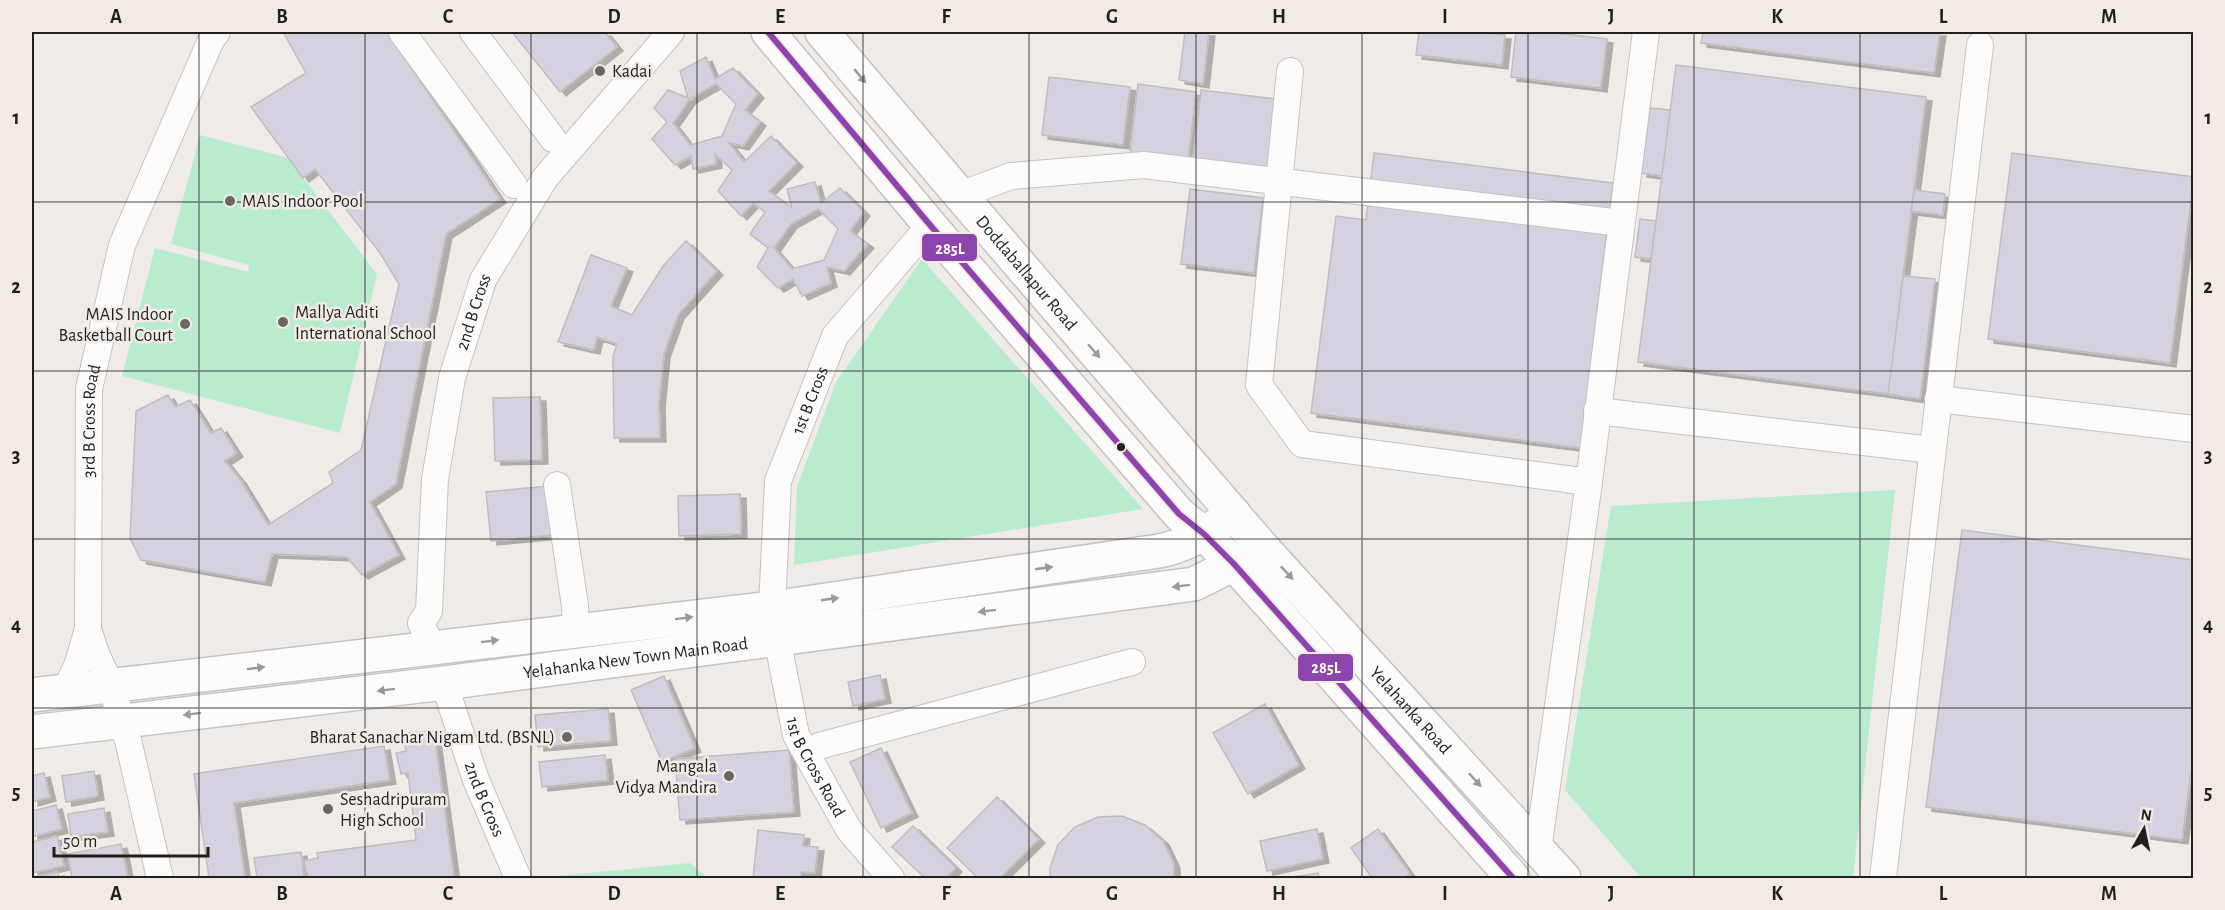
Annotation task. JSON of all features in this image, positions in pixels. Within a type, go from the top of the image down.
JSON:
[{"type":"main road","points":[[768,32],[930,225],[1179,514],[1204,534]]},
{"type":"main road","name":"Doddaballapur Road","points":[[822,32],[1234,514]]},
{"type":"main road","name":"Yelahanka New Town Main Road","points":[[32,732],[444,683],[775,623],[1176,548],[1204,534],[1234,514]]},
{"type":"main road","name":"Yelahanka Road","points":[[1234,514],[1564,879]]},
{"type":"main road","name":"Yelahanka Road","points":[[1204,534],[1234,564],[1506,876]]},
{"type":"main road","name":"Yelahanka New Town Main Road","points":[[32,695],[576,631],[775,623],[1194,584],[1262,547]]},
{"type":"street","name":"3rd B Cross Road","points":[[160,879],[128,740],[111,686],[88,629],[89,389],[122,245],[211,40],[217,32]]},
{"type":"street","points":[[402,32],[514,185]]},
{"type":"street","points":[[473,32],[552,139]]},
{"type":"street","name":"2nd B Cross","points":[[432,648],[422,623],[429,611],[435,479],[452,378],[483,280],[545,178],[671,32]]},
{"type":"street","points":[[1538,850],[1589,482],[1646,32]]},
{"type":"street","points":[[1882,879],[1980,45]]},
{"type":"street","points":[[1290,71],[1259,385],[1302,444],[1589,482]]},
{"type":"street","points":[[960,195],[1011,176],[1144,165],[1621,223]]},
{"type":"street","name":"1st B Cross","points":[[775,623],[778,481],[835,336],[930,225]]},
{"type":"street","points":[[1938,399],[2193,429]]},
{"type":"street","points":[[1597,411],[1932,450]]},
{"type":"street","points":[[557,485],[575,606],[576,631]]},
{"type":"street","name":"1st B Cross Road","points":[[775,623],[796,735],[849,830],[891,879]]},
{"type":"street","points":[[65,691],[77,666],[88,629]]},
{"type":"street","points":[[819,746],[1132,662]]},
{"type":"street","name":"2nd B Cross","points":[[444,683],[476,780],[518,879]]},
{"type":"green space","points":[[200,135],[288,158],[377,274],[340,433],[122,376],[155,248],[248,272],[249,265],[171,244]]},
{"type":"green space","points":[[922,259],[1143,509],[794,565],[797,487],[836,382]]},
{"type":"green space","points":[[1895,490],[1853,878],[1641,878],[1565,790],[1611,506]]},
{"type":"green space","points":[[690,863],[708,878],[538,878]]},
{"type":"building","name":"Mallya Aditi International School","points":[[283,32],[387,32],[500,199],[446,234],[396,484],[370,502],[399,555],[362,575],[347,557],[272,554],[265,582],[141,560],[130,538],[136,411],[168,395],[175,407],[190,400],[211,433],[221,428],[237,453],[225,461],[241,481],[268,525],[333,483],[329,472],[361,450],[399,284],[380,253],[315,169],[303,178],[251,107],[306,73]]},
{"type":"building","points":[[512,32],[605,32],[617,47],[560,92]]},
{"type":"building","points":[[1185,32],[1209,32],[1203,84],[1179,80]]},
{"type":"building","points":[[1419,32],[1473,32],[1505,35],[1502,65],[1416,55]]},
{"type":"building","points":[[1516,32],[1547,32],[1607,39],[1601,88],[1511,77]]},
{"type":"building","points":[[1703,32],[1940,32],[1934,73],[1701,43]]},
{"type":"building","points":[[706,57],[715,79],[733,68],[758,94],[745,110],[760,122],[743,146],[729,143],[744,162],[771,136],[797,163],[769,191],[792,208],[787,189],[815,182],[821,203],[840,188],[864,212],[850,231],[868,244],[844,271],[827,267],[831,283],[802,296],[793,279],[778,288],[757,267],[768,248],[750,234],[765,212],[753,203],[741,216],[718,191],[732,170],[715,154],[716,164],[693,169],[691,156],[675,165],[652,139],[667,122],[654,108],[668,90],[688,98],[680,71]],"holes":[[[716,84],[736,104],[722,136],[690,145],[673,123],[690,99]],[[818,209],[838,229],[824,260],[792,269],[774,248],[791,224]]]},
{"type":"building","points":[[1676,65],[1926,97],[1888,394],[1638,362]]},
{"type":"building","points":[[1049,77],[1130,87],[1123,145],[1042,135]]},
{"type":"building","points":[[1138,84],[1196,92],[1188,161],[1130,154]]},
{"type":"building","points":[[1201,90],[1276,99],[1268,169],[1193,160]]},
{"type":"building","points":[[1650,108],[1670,110],[1662,176],[1641,173]]},
{"type":"building","points":[[1374,153],[1613,183],[1597,312],[1606,313],[1589,449],[1311,413],[1336,216],[1366,220]]},
{"type":"building","points":[[2012,153],[2194,177],[2170,363],[1988,339]]},
{"type":"building","points":[[1190,189],[1263,198],[1254,273],[1181,264]]},
{"type":"building","points":[[1914,190],[1945,194],[1943,215],[1911,211]]},
{"type":"building","points":[[1640,219],[1656,221],[1651,259],[1635,257]]},
{"type":"building","points":[[686,241],[717,271],[678,315],[664,354],[659,404],[660,438],[614,438],[613,356],[617,344],[597,337],[594,350],[558,342],[591,255],[627,268],[611,306],[632,315],[663,266]]},
{"type":"building","points":[[1903,276],[1935,279],[1920,399],[1888,394]]},
{"type":"building","points":[[540,397],[542,460],[495,461],[493,398]]},
{"type":"building","points":[[548,486],[553,535],[491,541],[486,492]]},
{"type":"building","points":[[740,494],[741,534],[679,536],[678,496]]},
{"type":"building","points":[[1962,530],[2194,560],[2194,751],[2182,840],[1926,807]]},
{"type":"building","points":[[880,675],[885,699],[853,706],[848,682]]},
{"type":"building","points":[[664,676],[695,748],[662,762],[631,690]]},
{"type":"building","points":[[1265,704],[1299,765],[1248,794],[1213,733]]},
{"type":"building","points":[[608,709],[611,741],[538,747],[535,715]]},
{"type":"building","points":[[434,731],[454,878],[308,878],[304,861],[318,858],[317,853],[416,840],[408,773],[401,774],[396,753],[406,751],[403,733]]},
{"type":"building","points":[[384,746],[390,780],[234,803],[245,878],[209,878],[194,774]]},
{"type":"building","points":[[881,748],[912,813],[881,828],[850,762]]},
{"type":"building","points":[[789,750],[794,812],[680,820],[675,759]]},
{"type":"building","points":[[605,755],[608,780],[542,787],[539,762]]},
{"type":"building","points":[[94,771],[98,796],[66,802],[62,776]]},
{"type":"building","points":[[44,773],[50,797],[32,802],[32,776]]},
{"type":"building","points":[[997,797],[1039,839],[1000,878],[978,878],[947,848]]},
{"type":"building","points":[[56,805],[62,829],[32,837],[32,811]]},
{"type":"building","points":[[104,808],[108,832],[71,837],[68,814]]},
{"type":"building","points":[[1122,816],[1145,825],[1163,841],[1174,864],[1174,878],[1050,878],[1050,868],[1058,845],[1075,827],[1098,817]]},
{"type":"building","points":[[913,826],[956,868],[946,878],[925,878],[892,847]]},
{"type":"building","points":[[1317,829],[1323,859],[1267,871],[1260,841]]},
{"type":"building","points":[[1378,829],[1410,874],[1403,878],[1372,878],[1351,848]]},
{"type":"building","points":[[758,830],[804,835],[803,846],[818,847],[815,873],[801,872],[801,878],[753,878]]},
{"type":"building","points":[[57,836],[64,866],[32,873],[32,842]]},
{"type":"building","points":[[121,844],[128,878],[72,878],[68,854]]},
{"type":"building","points":[[301,852],[304,878],[257,878],[254,858]]},
{"type":"building","points":[[58,872],[59,878],[32,878],[32,877]]},
{"type":"building","points":[[1318,873],[1319,878],[1287,878]]},
{"type":"transit line","name":"285L","points":[[768,32],[930,225],[1179,514],[1204,534],[1234,564],[1513,878]]},
{"type":"place","name":"Kadai","points":[[600,71]]},
{"type":"place","name":"MAIS Indoor Pool","points":[[230,201]]},
{"type":"place","name":"Mallya Aditi International School","points":[[283,322]]},
{"type":"place","name":"MAIS Indoor Basketball Court","points":[[185,324]]},
{"type":"place","name":"Bharat Sanachar Nigam Ltd. (BSNL)","points":[[567,737]]},
{"type":"place","name":"Mangala Vidya Mandira","points":[[729,776]]},
{"type":"place","name":"Seshadripuram High School","points":[[328,809]]}]
